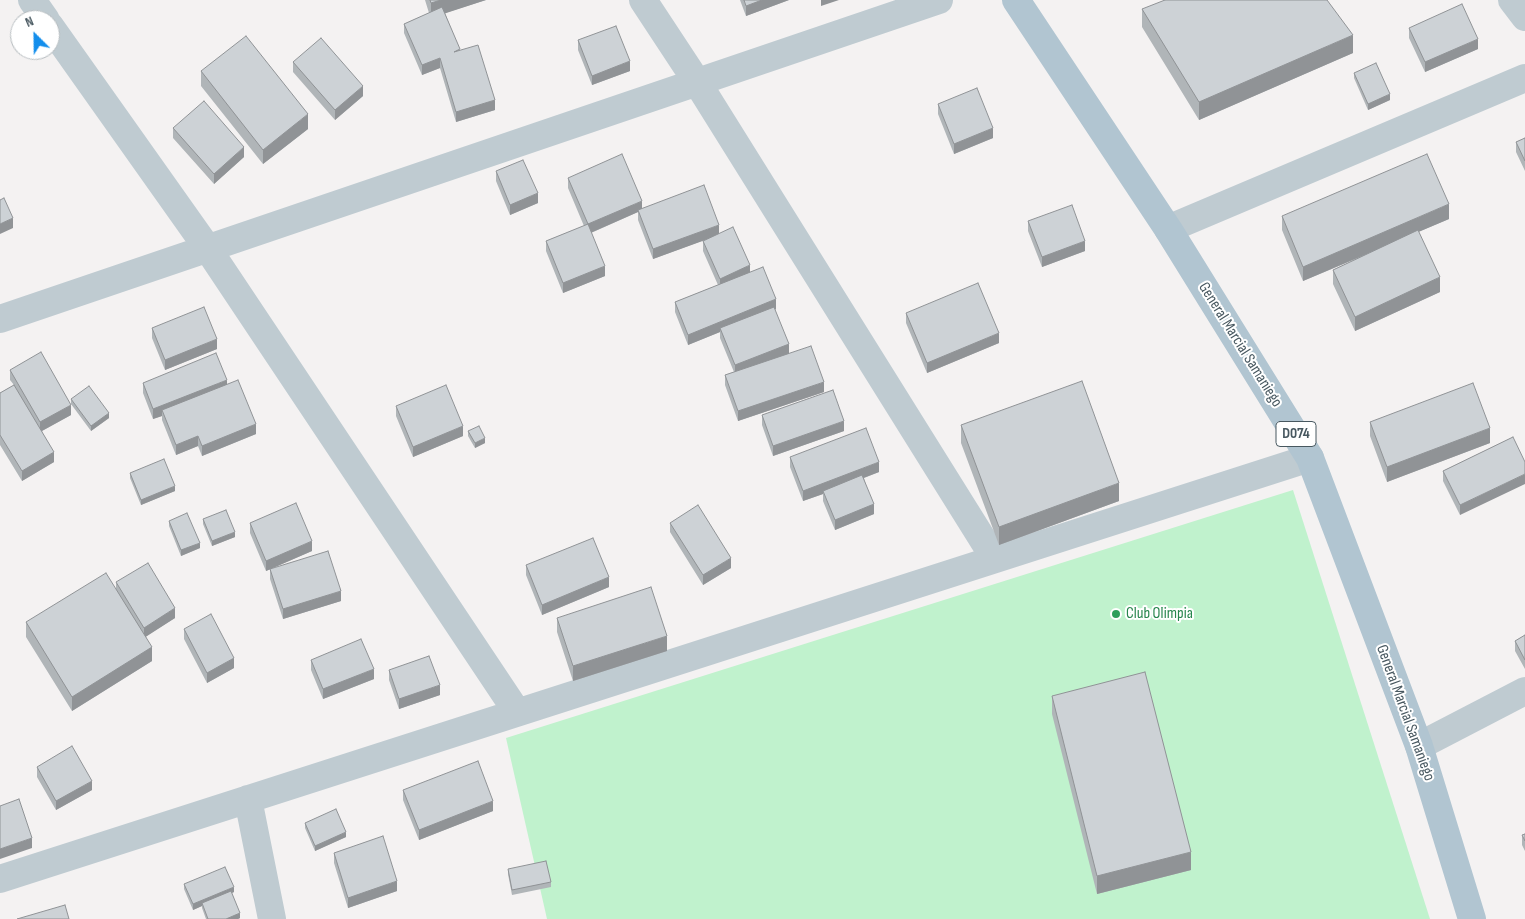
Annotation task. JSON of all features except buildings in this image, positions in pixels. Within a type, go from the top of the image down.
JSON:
[{"type":"main road","name":"General Marcial Samaniego","points":[[1016,0],[1168,229],[1310,458],[1419,746],[1472,919]]},
{"type":"street","points":[[643,0],[698,82],[995,559]]},
{"type":"street","points":[[0,318],[939,0]]},
{"type":"street","points":[[1512,0],[1525,18]]},
{"type":"street","points":[[60,40],[208,249],[517,712]]},
{"type":"street","points":[[1168,229],[1525,78]]},
{"type":"street","points":[[0,879],[1310,458]]},
{"type":"street","points":[[1419,746],[1525,691]]},
{"type":"street","points":[[248,799],[272,919]]},
{"type":"green space","name":"Club Olimpia","points":[[1293,490],[1430,919],[547,919],[506,738]]},
{"type":"place","name":"Club Olimpia","points":[[1116,614]]}]
